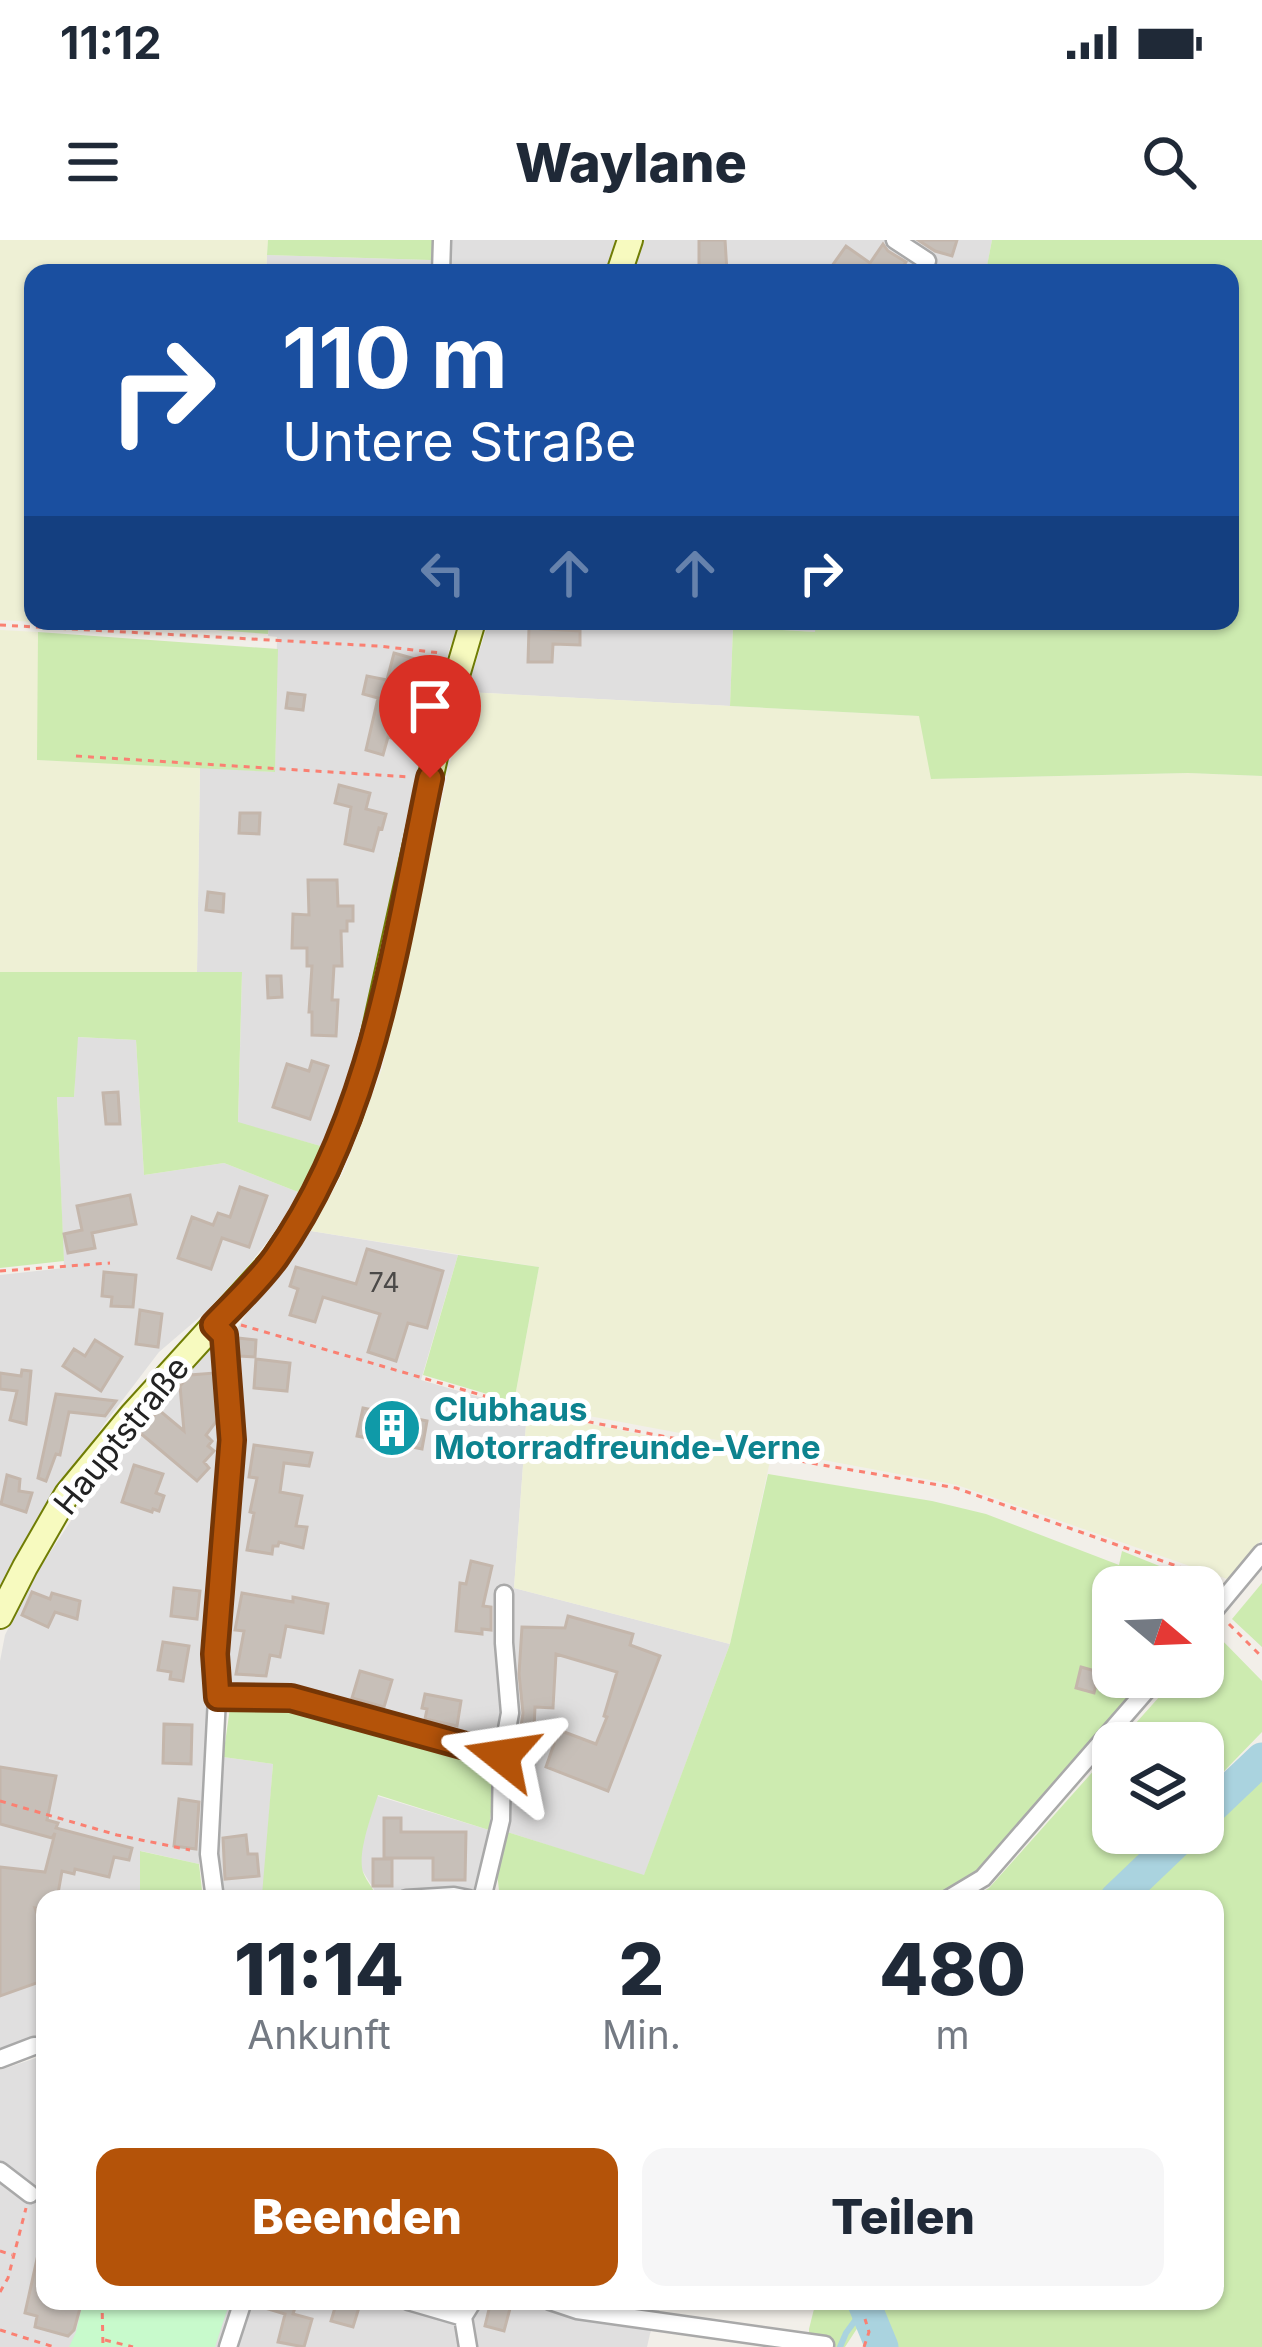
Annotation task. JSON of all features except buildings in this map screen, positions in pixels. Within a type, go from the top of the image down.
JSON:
[{"type":"main road","name":"Hauptstraße","points":[[0,1616],[67,1495],[132,1415],[219,1330],[273,1261],[327,1170],[369,1055],[430,778],[470,630]]},
{"type":"street","points":[[896,240],[927,261]]},
{"type":"street","points":[[213,1890],[209,1854],[218,1697],[215,1654],[232,1440],[219,1330]]},
{"type":"street","points":[[1224,1600],[1262,1553]]},
{"type":"street","points":[[484,1890],[501,1820],[502,1756],[510,1713],[505,1594]]},
{"type":"street","points":[[218,1697],[291,1698],[502,1756]]},
{"type":"street","points":[[963,1890],[983,1878],[1140,1698]]},
{"type":"street","points":[[0,2059],[36,2046]]},
{"type":"street","points":[[0,2170],[30,2194]]},
{"type":"street","points":[[227,2347],[240,2310]]},
{"type":"street","points":[[468,2310],[468,2347]]},
{"type":"street","points":[[574,2310],[825,2345]]},
{"type":"path","points":[[76,630],[378,646],[460,658]]},
{"type":"path","points":[[76,756],[430,778]]},
{"type":"path","points":[[0,1271],[110,1263]]},
{"type":"path","points":[[219,1330],[234,1322],[543,1413],[956,1488],[1235,1587]]},
{"type":"path","points":[[1224,1628],[1262,1657]]},
{"type":"path","points":[[0,1801],[117,1835],[209,1854]]},
{"type":"path","points":[[0,2292],[30,2194]]},
{"type":"path","points":[[0,2252],[14,2255]]},
{"type":"path","points":[[102,2310],[104,2347]]},
{"type":"path","points":[[864,2347],[869,2332],[865,2319]]},
{"type":"path","points":[[0,2330],[54,2347]]},
{"type":"path","points":[[103,2340],[130,2346]]},
{"type":"shaded area","points":[[447,240],[619,240],[611,264],[446,264]]},
{"type":"shaded area","points":[[642,240],[992,240],[988,264],[633,264]]},
{"type":"shaded area","points":[[267,255],[431,260],[431,264],[266,264]]},
{"type":"shaded area","points":[[268,630],[457,630],[429,726],[360,1053],[324,1147],[238,1123],[242,973],[197,972],[200,767],[275,772],[277,637],[268,636]]},
{"type":"shaded area","points":[[486,630],[733,630],[730,706],[466,692]]},
{"type":"shaded area","points":[[77,1037],[136,1040],[144,1175],[224,1163],[298,1192],[248,1266],[208,1310],[159,1352],[105,1423],[44,1513],[0,1593],[0,1275],[64,1268],[57,1096],[74,1097]]},
{"type":"shaded area","points":[[311,1231],[458,1255],[421,1380],[527,1411],[514,1588],[730,1644],[644,1876],[507,1832],[512,1754],[338,1701],[283,1687],[236,1686],[226,1679],[223,1647],[238,1327]]},
{"type":"shaded area","points":[[210,1348],[223,1360],[224,1423],[206,1678],[209,1757],[199,1864],[141,1851],[140,1890],[36,1890],[36,2041],[0,2051],[0,1661],[5,1635],[34,1577],[122,1443],[186,1367]]},
{"type":"shaded area","points":[[223,1757],[273,1764],[263,1890],[221,1890],[216,1830]]},
{"type":"shaded area","points":[[335,1783],[489,1830],[473,1890],[374,1890],[362,1870]]},
{"type":"shaded area","points":[[36,2058],[36,2310],[659,2310],[647,2347],[0,2347],[0,2070]]},
{"type":"green space","points":[[0,240],[268,240],[267,264],[24,264],[24,621],[0,620]]},
{"type":"green space","points":[[268,240],[433,240],[431,260],[267,255]]},
{"type":"green space","points":[[992,240],[1262,240],[1262,776],[1188,773],[931,779],[919,716],[730,706],[733,630],[1239,630],[1239,264],[987,264]]},
{"type":"green space","points":[[0,630],[38,632],[38,760],[200,767],[197,972],[0,972]]},
{"type":"green space","points":[[214,630],[268,630],[268,634]]},
{"type":"green space","points":[[38,632],[278,649],[275,772],[37,760]]},
{"type":"green space","points":[[466,692],[920,716],[932,779],[1188,773],[1262,776],[1262,1539],[1230,1580],[1224,1578],[1224,1566],[1190,1566],[957,1485],[514,1402],[539,1267],[311,1231],[344,1171],[382,1069]]},
{"type":"green space","points":[[0,972],[242,972],[238,1122],[324,1147],[298,1192],[224,1163],[144,1175],[136,1040],[78,1037],[74,1097],[57,1097],[64,1261],[0,1268]]},
{"type":"green space","points":[[458,1255],[539,1267],[514,1402],[423,1375]]},
{"type":"green space","points":[[527,1411],[770,1461],[730,1644],[514,1588]]},
{"type":"green space","points":[[768,1474],[932,1501],[986,1514],[1119,1565],[1122,1551],[1160,1566],[1092,1566],[1092,1698],[1129,1698],[1107,1722],[1092,1722],[1092,1740],[973,1875],[947,1890],[499,1890],[497,1873],[507,1832],[644,1875],[730,1644]]},
{"type":"green space","points":[[1262,1583],[1262,1647],[1232,1619]]},
{"type":"green space","points":[[1224,1642],[1262,1681],[1262,1732],[1224,1771],[1224,1722],[1137,1722],[1158,1698],[1224,1698]]},
{"type":"green space","points":[[240,1702],[297,1706],[477,1755],[490,1763],[494,1784],[489,1830],[378,1795],[362,1855],[363,1872],[373,1890],[262,1890],[273,1764],[223,1757],[230,1708]]},
{"type":"green space","points":[[1092,1773],[1092,1854],[1144,1854],[1110,1890],[986,1890]]},
{"type":"green space","points":[[1262,1779],[1262,2347],[893,2347],[878,2310],[1224,2310],[1224,1890],[1145,1890],[1183,1854],[1224,1854],[1224,1815]]},
{"type":"green space","points":[[140,1851],[199,1864],[202,1890],[140,1890]]},
{"type":"green space","points":[[81,2310],[227,2310],[215,2347],[69,2347]]},
{"type":"green space","points":[[814,2310],[859,2310],[858,2327],[845,2347],[809,2347]]},
{"type":"waterway","points":[[1224,1795],[1262,1759]]},
{"type":"waterway","points":[[1125,1890],[1163,1854]]},
{"type":"waterway","points":[[840,2347],[863,2310]]},
{"type":"waterway","points":[[867,2310],[882,2347]]},
{"type":"place","name":"Clubhaus Motorradfreunde-Verne","points":[[392,1428]]},
{"type":"route","points":[[430,778],[369,1055],[349,1117],[303,1215],[273,1261],[214,1325],[224,1335],[232,1440],[215,1654],[218,1697],[291,1698],[502,1756]]}]
